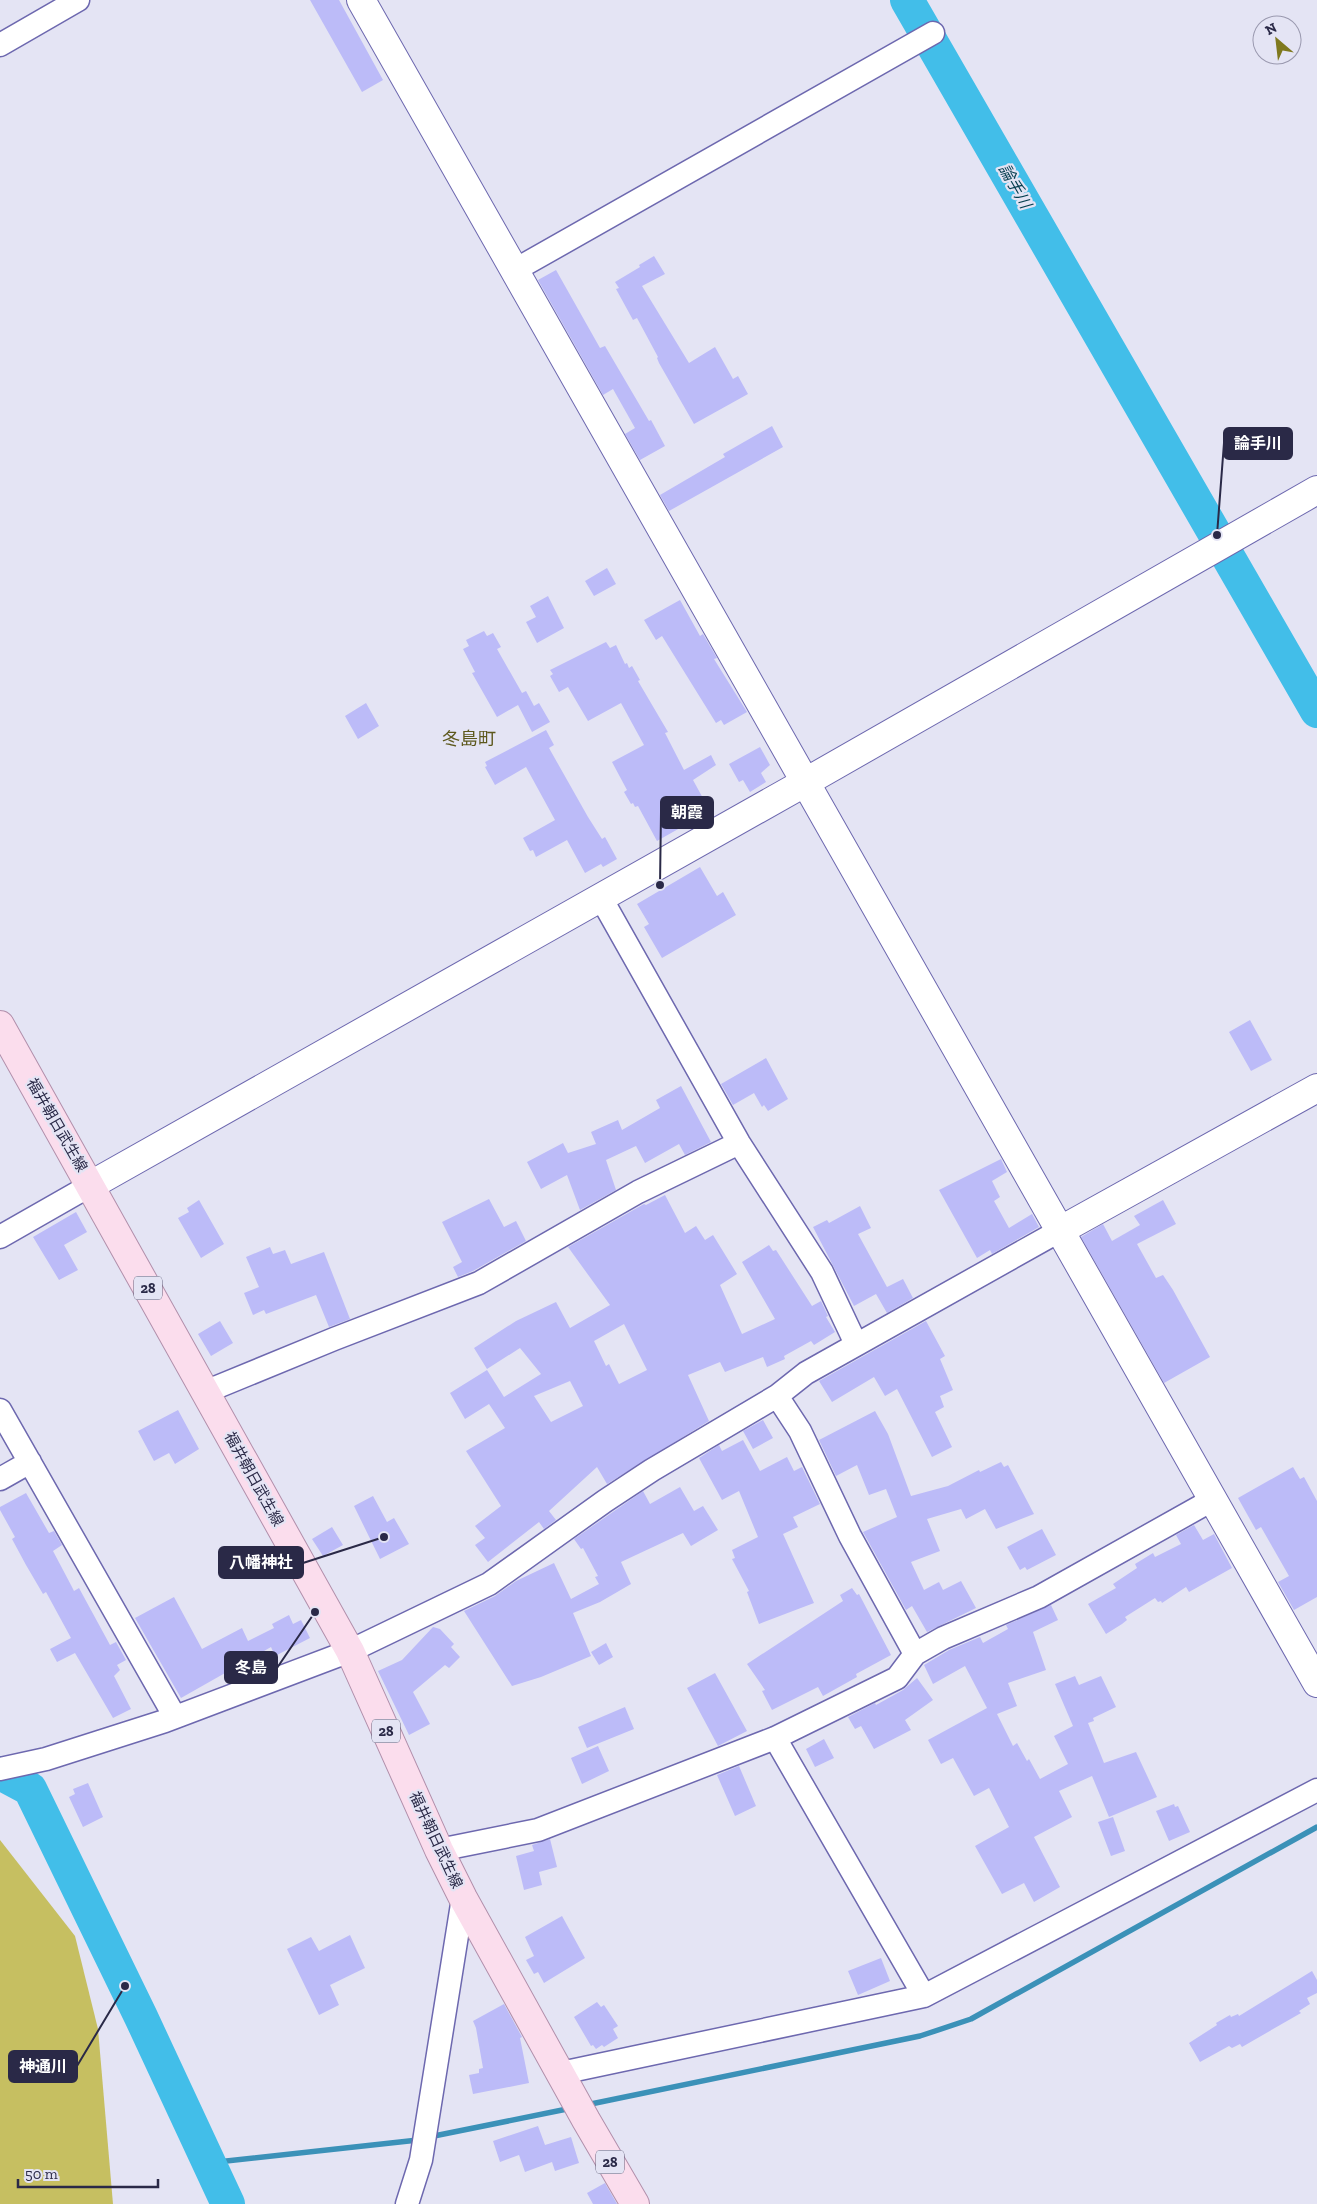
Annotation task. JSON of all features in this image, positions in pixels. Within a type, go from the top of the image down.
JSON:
[{"type":"main road","name":"福井朝日武生線","points":[[0,1024],[350,1651],[439,1850],[463,1898],[586,2120],[635,2204]]},
{"type":"street","points":[[0,45],[78,0]]},
{"type":"street","points":[[361,0],[804,783],[1317,1683]]},
{"type":"street","points":[[515,270],[928,35]]},
{"type":"street","points":[[0,1237],[602,898],[1317,490]]},
{"type":"street","points":[[602,898],[739,1142],[822,1272],[856,1344]]},
{"type":"street","points":[[0,1769],[46,1759],[175,1717],[350,1651],[489,1584],[652,1470],[777,1396],[806,1373],[1317,1088]]},
{"type":"street","points":[[206,1392],[334,1339],[479,1283],[638,1192],[739,1142]]},
{"type":"street","points":[[777,1396],[800,1431],[850,1536],[915,1654]]},
{"type":"street","points":[[0,1410],[175,1717]]},
{"type":"street","points":[[0,1479],[30,1462]]},
{"type":"street","points":[[439,1850],[538,1830],[774,1738],[897,1678],[915,1654],[943,1638],[1039,1597],[1212,1500]]},
{"type":"street","points":[[774,1738],[924,1996]]},
{"type":"street","points":[[563,2078],[924,1996],[1317,1790]]},
{"type":"street","points":[[407,2204],[421,2160],[463,1898]]},
{"type":"shaded area","points":[[0,1840],[75,1936],[98,2029],[113,2204],[0,2204]]},
{"type":"building","points":[[310,0],[339,0],[383,80],[362,92]]},
{"type":"building","points":[[654,256],[665,274],[642,286],[689,363],[715,347],[733,379],[738,376],[748,394],[694,424],[659,363],[658,357],[637,318],[633,320],[616,289],[619,288],[615,282]]},
{"type":"building","points":[[556,270],[600,348],[605,346],[665,446],[640,460],[625,434],[635,428],[613,389],[603,395],[538,280]]},
{"type":"building","points":[[772,426],[783,447],[669,511],[660,495],[725,457],[723,454]]},
{"type":"building","points":[[607,568],[616,584],[594,596],[585,581]]},
{"type":"building","points":[[548,596],[564,628],[537,643],[526,622],[536,617],[530,606]]},
{"type":"building","points":[[680,600],[700,636],[703,634],[717,658],[714,659],[747,712],[724,725],[721,720],[716,723],[662,636],[656,640],[644,620]]},
{"type":"building","points":[[484,631],[487,636],[493,633],[501,647],[497,649],[522,693],[526,691],[534,706],[539,703],[550,722],[532,732],[518,705],[497,717],[472,673],[475,672],[463,649],[469,646],[466,640]]},
{"type":"building","points":[[606,642],[610,648],[616,645],[625,664],[627,663],[629,668],[632,666],[640,680],[638,681],[668,732],[665,733],[684,770],[711,755],[716,765],[693,780],[710,811],[657,841],[638,806],[635,807],[633,803],[631,804],[624,792],[627,790],[612,762],[644,745],[621,703],[588,721],[568,687],[559,692],[550,676],[553,674],[550,670]]},
{"type":"building","points":[[366,703],[379,726],[358,739],[345,716]]},
{"type":"building","points":[[546,730],[554,745],[549,748],[588,817],[602,839],[605,837],[617,859],[603,867],[601,864],[585,873],[567,840],[536,857],[533,850],[530,851],[523,838],[555,820],[526,767],[495,785],[485,767],[487,766],[485,762]]},
{"type":"building","points":[[760,747],[770,765],[761,773],[766,782],[750,792],[743,780],[739,782],[729,764]]},
{"type":"building","points":[[700,867],[717,896],[723,892],[736,915],[662,958],[644,927],[649,924],[637,904]]},
{"type":"building","points":[[1250,1020],[1272,1060],[1251,1071],[1229,1032]]},
{"type":"building","points":[[766,1058],[788,1099],[768,1111],[764,1105],[762,1107],[754,1093],[733,1105],[721,1084]]},
{"type":"building","points":[[681,1086],[711,1142],[685,1155],[679,1144],[645,1163],[636,1146],[606,1160],[616,1190],[580,1210],[567,1175],[541,1189],[527,1162],[563,1143],[568,1153],[596,1144],[591,1132],[618,1120],[622,1130],[660,1108],[656,1100]]},
{"type":"building","points":[[1001,1159],[1007,1172],[992,1181],[1000,1197],[994,1201],[1009,1228],[1032,1214],[1039,1227],[992,1254],[990,1250],[977,1258],[939,1190]]},
{"type":"building","points":[[665,1195],[685,1233],[696,1226],[705,1240],[713,1235],[737,1274],[720,1285],[742,1334],[775,1319],[742,1262],[769,1245],[773,1251],[776,1250],[812,1306],[821,1301],[828,1316],[826,1317],[835,1332],[814,1345],[811,1341],[784,1356],[785,1359],[767,1367],[763,1357],[725,1372],[720,1362],[688,1375],[709,1421],[607,1484],[597,1467],[549,1511],[556,1520],[544,1529],[539,1522],[488,1562],[475,1545],[485,1538],[475,1526],[501,1506],[466,1451],[505,1428],[489,1404],[465,1419],[450,1393],[487,1370],[504,1397],[541,1374],[520,1348],[487,1369],[474,1348],[516,1321],[556,1302],[570,1328],[610,1305],[568,1247],[644,1204],[646,1205]],"holes":[[[624,1324],[647,1370],[619,1384],[609,1364],[606,1366],[594,1341]],[[570,1381],[583,1406],[551,1422],[534,1396]]]},
{"type":"building","points":[[489,1199],[504,1227],[516,1221],[526,1241],[473,1271],[458,1277],[453,1267],[462,1262],[442,1222]]},
{"type":"building","points":[[199,1200],[224,1244],[201,1258],[178,1218],[189,1212],[187,1208]]},
{"type":"building","points":[[1163,1200],[1176,1224],[1137,1244],[1156,1278],[1163,1275],[1173,1290],[1210,1357],[1164,1383],[1081,1237],[1103,1224],[1112,1241],[1140,1225],[1134,1216]]},
{"type":"building","points":[[860,1206],[871,1228],[858,1234],[887,1287],[903,1279],[913,1298],[887,1313],[876,1294],[854,1306],[813,1227],[827,1220],[829,1223]]},
{"type":"building","points":[[76,1212],[87,1232],[64,1245],[78,1270],[59,1280],[33,1237]]},
{"type":"building","points":[[270,1247],[273,1254],[285,1250],[291,1264],[324,1252],[350,1319],[329,1327],[316,1295],[266,1314],[264,1310],[253,1315],[244,1293],[259,1287],[246,1257]]},
{"type":"building","points":[[220,1321],[233,1343],[211,1356],[198,1334]]},
{"type":"building","points":[[926,1321],[945,1356],[940,1359],[953,1390],[940,1396],[944,1407],[935,1412],[952,1447],[932,1457],[897,1389],[885,1396],[874,1377],[832,1402],[819,1381]]},
{"type":"building","points":[[178,1410],[199,1449],[175,1464],[169,1453],[154,1461],[138,1431]]},
{"type":"building","points":[[875,1411],[888,1434],[911,1496],[948,1486],[979,1470],[980,1472],[1001,1462],[1004,1467],[1008,1465],[1034,1514],[996,1529],[985,1509],[966,1519],[961,1509],[927,1519],[940,1551],[911,1562],[924,1590],[939,1582],[943,1590],[961,1581],[976,1608],[927,1632],[912,1606],[906,1610],[863,1532],[897,1517],[886,1489],[869,1495],[857,1465],[836,1476],[819,1440]]},
{"type":"building","points":[[763,1420],[773,1438],[753,1449],[743,1431]]},
{"type":"building","points":[[743,1440],[760,1471],[787,1457],[794,1471],[802,1467],[820,1504],[793,1517],[798,1527],[783,1534],[814,1603],[759,1624],[747,1592],[749,1591],[732,1559],[735,1558],[732,1550],[758,1537],[739,1491],[722,1500],[699,1458],[719,1445],[722,1451]]},
{"type":"building","points":[[1293,1467],[1300,1479],[1304,1477],[1317,1501],[1317,1597],[1294,1610],[1278,1582],[1289,1576],[1261,1527],[1256,1530],[1238,1498]]},
{"type":"building","points":[[680,1487],[694,1511],[703,1506],[718,1530],[691,1546],[683,1533],[621,1562],[631,1584],[600,1602],[573,1613],[591,1656],[541,1677],[512,1686],[464,1611],[495,1596],[516,1581],[554,1563],[571,1599],[599,1584],[595,1577],[598,1576],[583,1548],[581,1549],[574,1539],[643,1491],[650,1504]]},
{"type":"building","points":[[26,1493],[49,1533],[54,1531],[62,1545],[53,1551],[74,1591],[79,1588],[110,1645],[116,1642],[126,1660],[117,1665],[120,1670],[114,1676],[131,1709],[113,1718],[75,1653],[57,1662],[50,1649],[71,1638],[46,1592],[43,1594],[26,1565],[12,1539],[15,1537],[0,1510],[0,1507]]},
{"type":"building","points":[[373,1496],[387,1522],[394,1518],[409,1544],[380,1559],[354,1506]]},
{"type":"building","points":[[1194,1525],[1203,1540],[1214,1534],[1232,1568],[1189,1592],[1186,1587],[1162,1603],[1161,1601],[1158,1602],[1155,1598],[1125,1617],[1127,1620],[1106,1634],[1088,1604],[1116,1588],[1113,1584],[1137,1568],[1135,1564],[1153,1553],[1155,1557],[1181,1544],[1176,1535]]},
{"type":"building","points":[[332,1527],[343,1545],[323,1556],[312,1539]]},
{"type":"building","points":[[1042,1529],[1056,1555],[1027,1570],[1025,1567],[1020,1570],[1007,1547]]},
{"type":"building","points":[[852,1588],[857,1595],[859,1594],[891,1655],[856,1674],[857,1677],[823,1696],[818,1687],[772,1710],[762,1691],[765,1690],[747,1664],[843,1601],[840,1595]]},
{"type":"building","points":[[174,1597],[202,1649],[242,1628],[248,1641],[274,1628],[272,1624],[289,1615],[293,1624],[301,1620],[310,1638],[275,1656],[271,1647],[181,1698],[135,1618]]},
{"type":"building","points":[[1051,1605],[1058,1620],[1033,1632],[1046,1670],[1008,1683],[1017,1706],[997,1714],[1013,1746],[1017,1743],[1040,1779],[1068,1764],[1054,1736],[1073,1726],[1055,1684],[1075,1676],[1079,1685],[1101,1676],[1116,1707],[1093,1718],[1094,1721],[1088,1723],[1104,1763],[1136,1752],[1157,1797],[1109,1817],[1092,1776],[1059,1791],[1072,1817],[1034,1837],[1060,1887],[1034,1902],[1024,1883],[1002,1894],[975,1846],[1009,1827],[989,1788],[974,1796],[953,1758],[941,1764],[928,1740],[987,1708],[965,1666],[933,1684],[924,1665],[949,1650],[980,1637],[983,1643],[1008,1629],[1006,1625]]},
{"type":"building","points":[[433,1627],[440,1629],[454,1644],[451,1647],[460,1657],[449,1668],[445,1665],[413,1692],[430,1724],[409,1735],[378,1671],[402,1660]]},
{"type":"building","points":[[606,1643],[613,1657],[599,1665],[591,1652]]},
{"type":"building","points":[[715,1673],[747,1731],[718,1746],[687,1688]]},
{"type":"building","points":[[917,1678],[933,1700],[905,1720],[911,1730],[874,1749],[861,1726],[855,1729],[848,1717],[875,1703],[876,1705],[903,1690]]},
{"type":"building","points":[[625,1707],[634,1729],[587,1748],[578,1727]]},
{"type":"building","points":[[824,1739],[834,1758],[815,1767],[806,1749]]},
{"type":"building","points":[[598,1746],[609,1771],[582,1784],[571,1758]]},
{"type":"building","points":[[739,1766],[756,1806],[735,1816],[717,1775]]},
{"type":"building","points":[[88,1783],[103,1817],[83,1827],[69,1797],[75,1794],[73,1789]]},
{"type":"building","points":[[1174,1804],[1175,1807],[1178,1806],[1190,1832],[1169,1841],[1156,1811]]},
{"type":"building","points":[[1113,1817],[1125,1851],[1111,1856],[1098,1822]]},
{"type":"building","points":[[550,1839],[557,1867],[539,1872],[542,1885],[524,1890],[516,1856],[534,1851],[532,1845]]},
{"type":"building","points":[[562,1916],[585,1958],[544,1983],[538,1972],[534,1974],[526,1960],[534,1956],[525,1937]]},
{"type":"building","points":[[350,1935],[365,1968],[330,1985],[339,2005],[319,2015],[287,1949],[311,1937],[319,1951]]},
{"type":"building","points":[[881,1958],[890,1981],[858,1995],[848,1971]]},
{"type":"building","points":[[1312,1971],[1317,1980],[1317,1993],[1307,1998],[1310,2004],[1299,2011],[1301,2013],[1242,2047],[1240,2044],[1232,2048],[1229,2046],[1200,2062],[1189,2043],[1217,2025],[1216,2023],[1230,2015],[1231,2017],[1238,2014],[1239,2016]]},
{"type":"building","points":[[597,2002],[601,2007],[604,2005],[618,2026],[613,2029],[618,2038],[604,2047],[602,2045],[596,2049],[593,2045],[591,2046],[574,2017]]},
{"type":"building","points":[[504,2004],[522,2037],[520,2038],[529,2083],[473,2094],[469,2075],[479,2073],[479,2069],[483,2068],[473,2021]]},
{"type":"building","points":[[538,2126],[545,2145],[571,2137],[579,2163],[555,2171],[552,2162],[525,2172],[519,2155],[500,2162],[493,2141]]},
{"type":"building","points":[[605,2183],[617,2204],[593,2204],[587,2193]]},
{"type":"waterway","name":"論手川","points":[[907,0],[1317,711]]},
{"type":"waterway","points":[[0,1773],[30,1789],[141,2017],[228,2204]]},
{"type":"waterway","points":[[586,2105],[920,2036],[971,2019],[1317,1827]]},
{"type":"waterway","points":[[429,2137],[572,2108]]},
{"type":"waterway","points":[[208,2163],[418,2140]]},
{"type":"place","name":"論手川","points":[[1217,535]]},
{"type":"place","name":"朝霞","points":[[660,885]]},
{"type":"place","name":"八幡神社","points":[[384,1537]]},
{"type":"place","name":"冬島","points":[[315,1612]]},
{"type":"place","name":"神通川","points":[[125,1986]]},
{"type":"district","name":"冬島町","points":[[469,739]]}]
